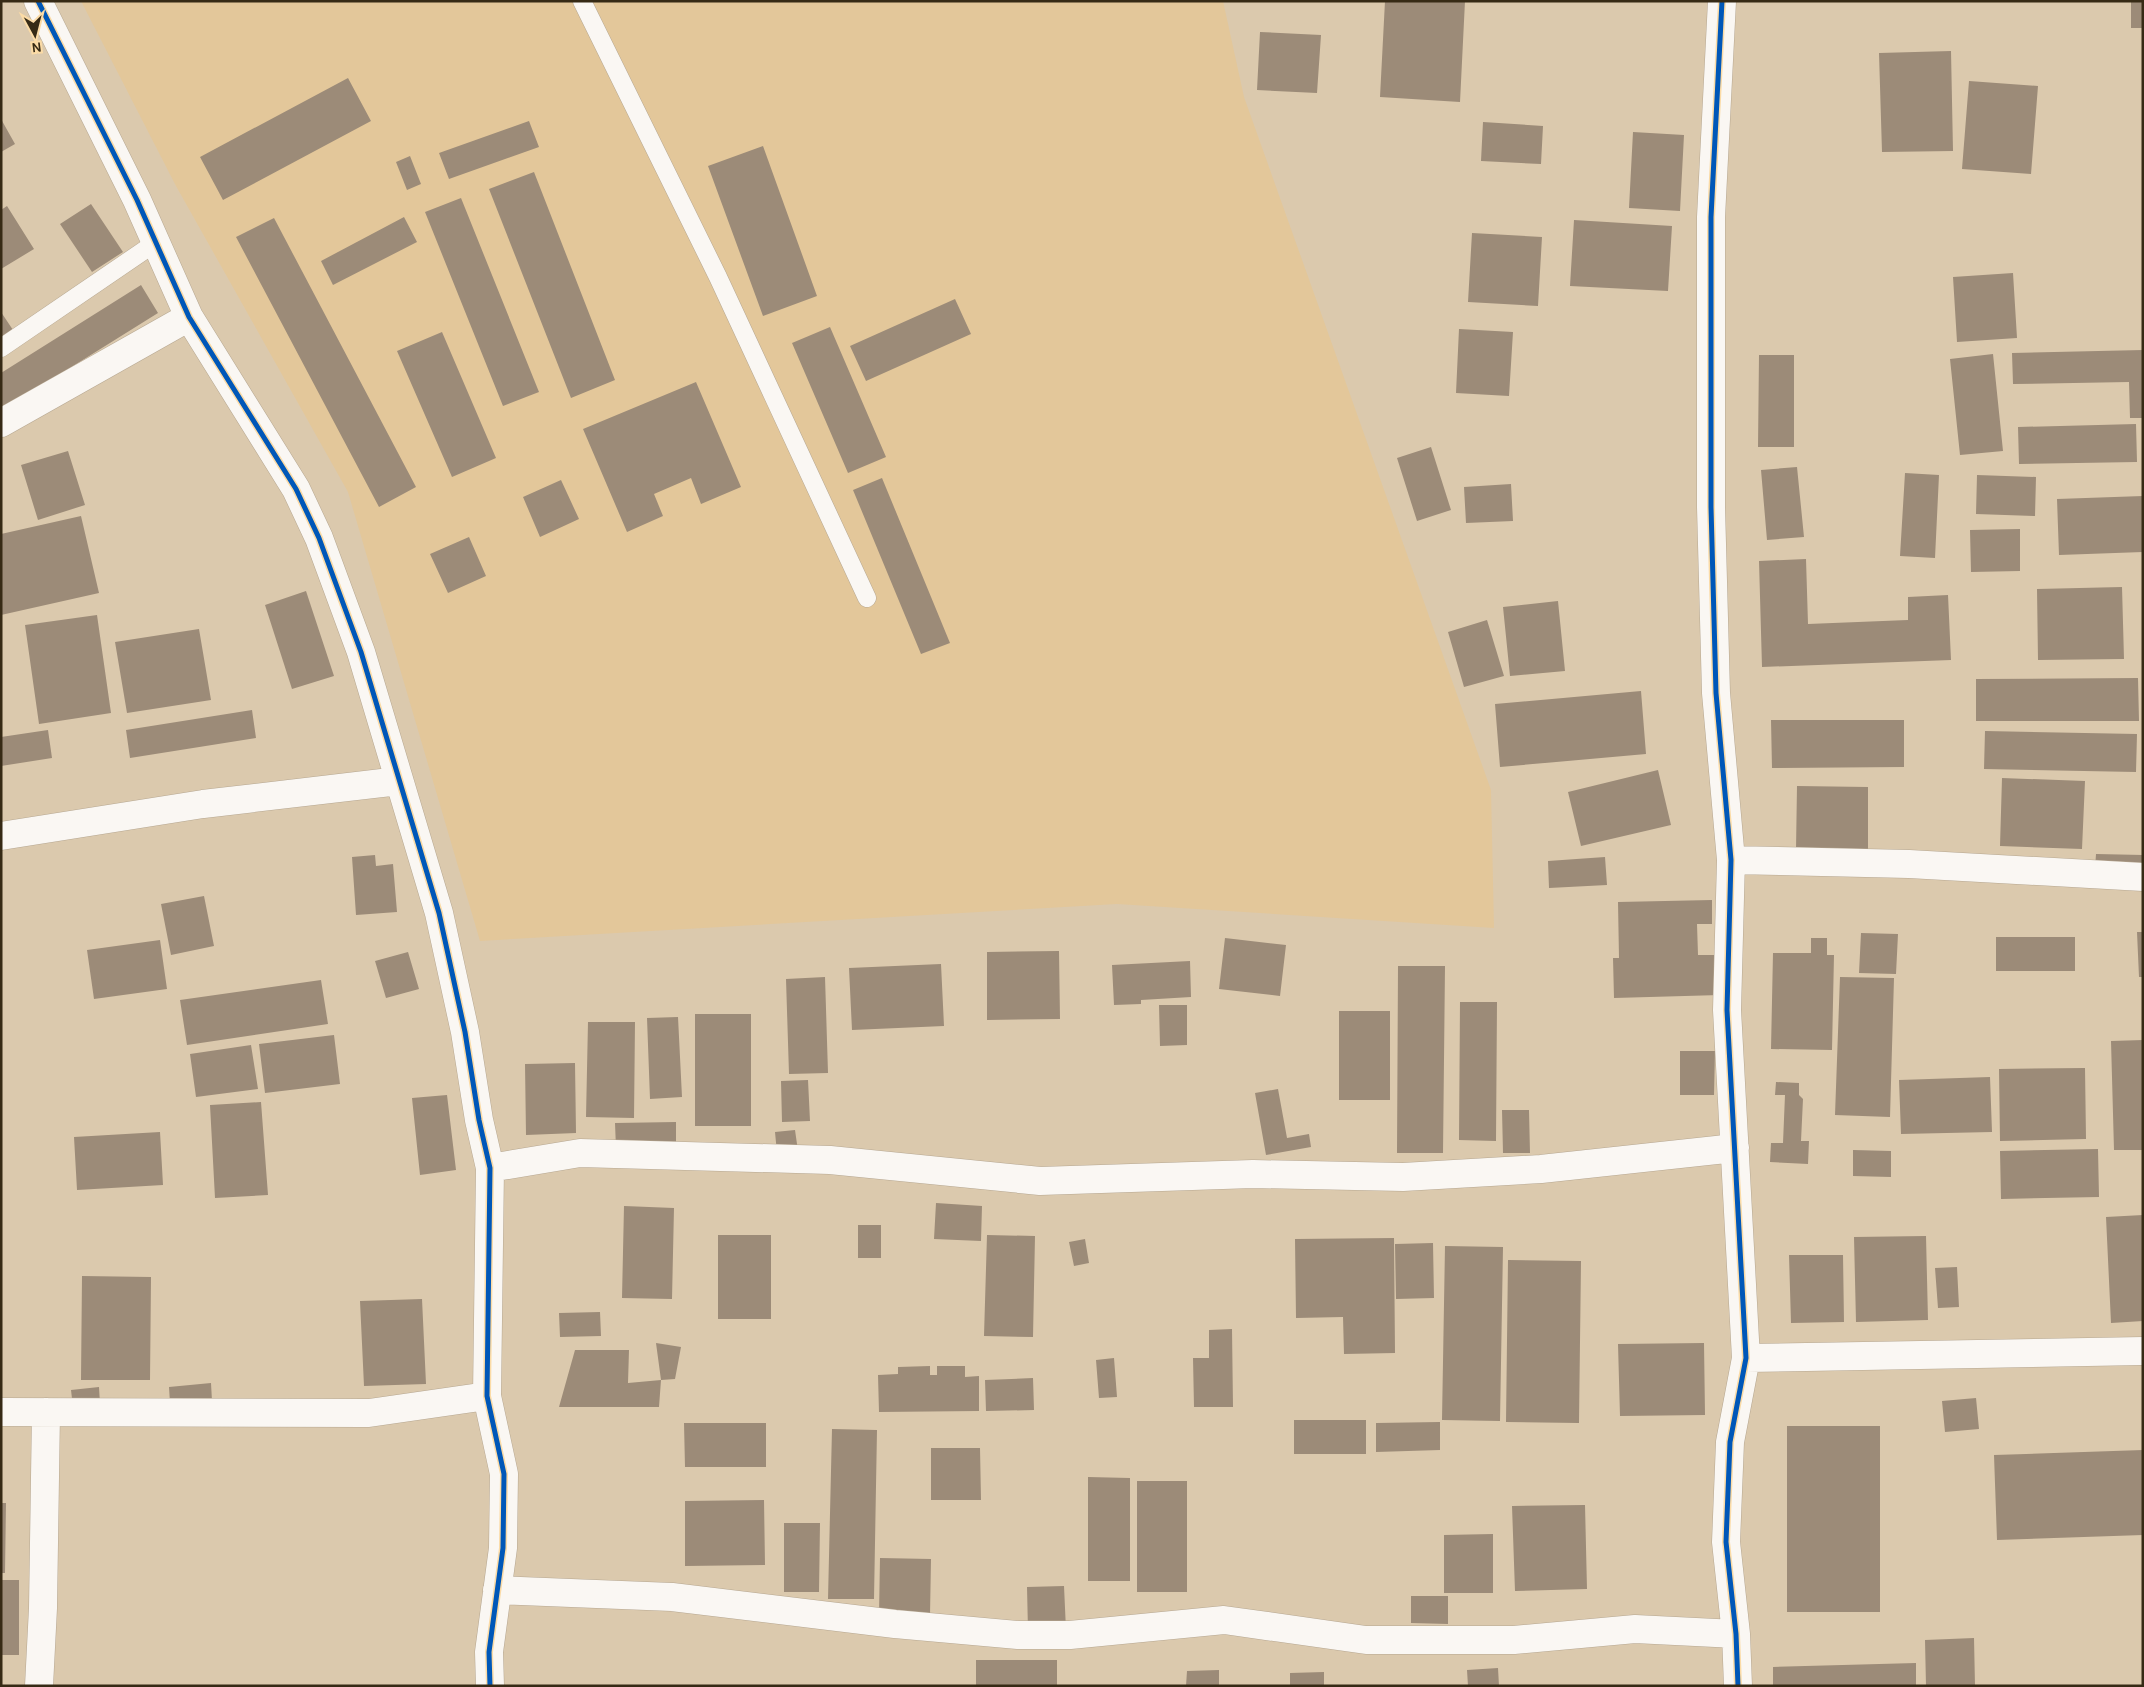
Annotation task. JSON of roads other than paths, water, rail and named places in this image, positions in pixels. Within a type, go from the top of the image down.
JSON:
[{"type":"street","points":[[38,1],[137,200],[154,243],[189,317],[296,489],[319,538],[361,652],[439,913],[465,1032],[479,1120],[490,1168],[487,1396],[504,1474],[503,1548],[490,1652],[490,1686]]},
{"type":"street","points":[[1722,1],[1711,217],[1711,507],[1716,692],[1732,860],[1727,1010],[1746,1358],[1730,1442],[1726,1542],[1736,1634],[1738,1686]]},
{"type":"street","points":[[1,423],[189,317]]},
{"type":"street","points":[[1,836],[203,804],[399,781]]},
{"type":"street","points":[[1732,860],[1909,864],[2143,877]]},
{"type":"street","points":[[490,1168],[580,1153],[830,1160],[1040,1181],[1253,1174],[1403,1177],[1541,1169],[1735,1148]]},
{"type":"street","points":[[1746,1358],[2143,1351]]},
{"type":"street","points":[[1,1412],[369,1413],[487,1396]]},
{"type":"street","points":[[39,1686],[43,1608],[46,1412]]},
{"type":"street","points":[[497,1590],[672,1597],[895,1624],[1018,1636],[1070,1635],[1224,1620],[1366,1640],[1514,1640],[1636,1629],[1736,1634]]},
{"type":"lane","points":[[582,1],[718,277],[868,598]]},
{"type":"lane","points":[[1,348],[154,243]]}]
